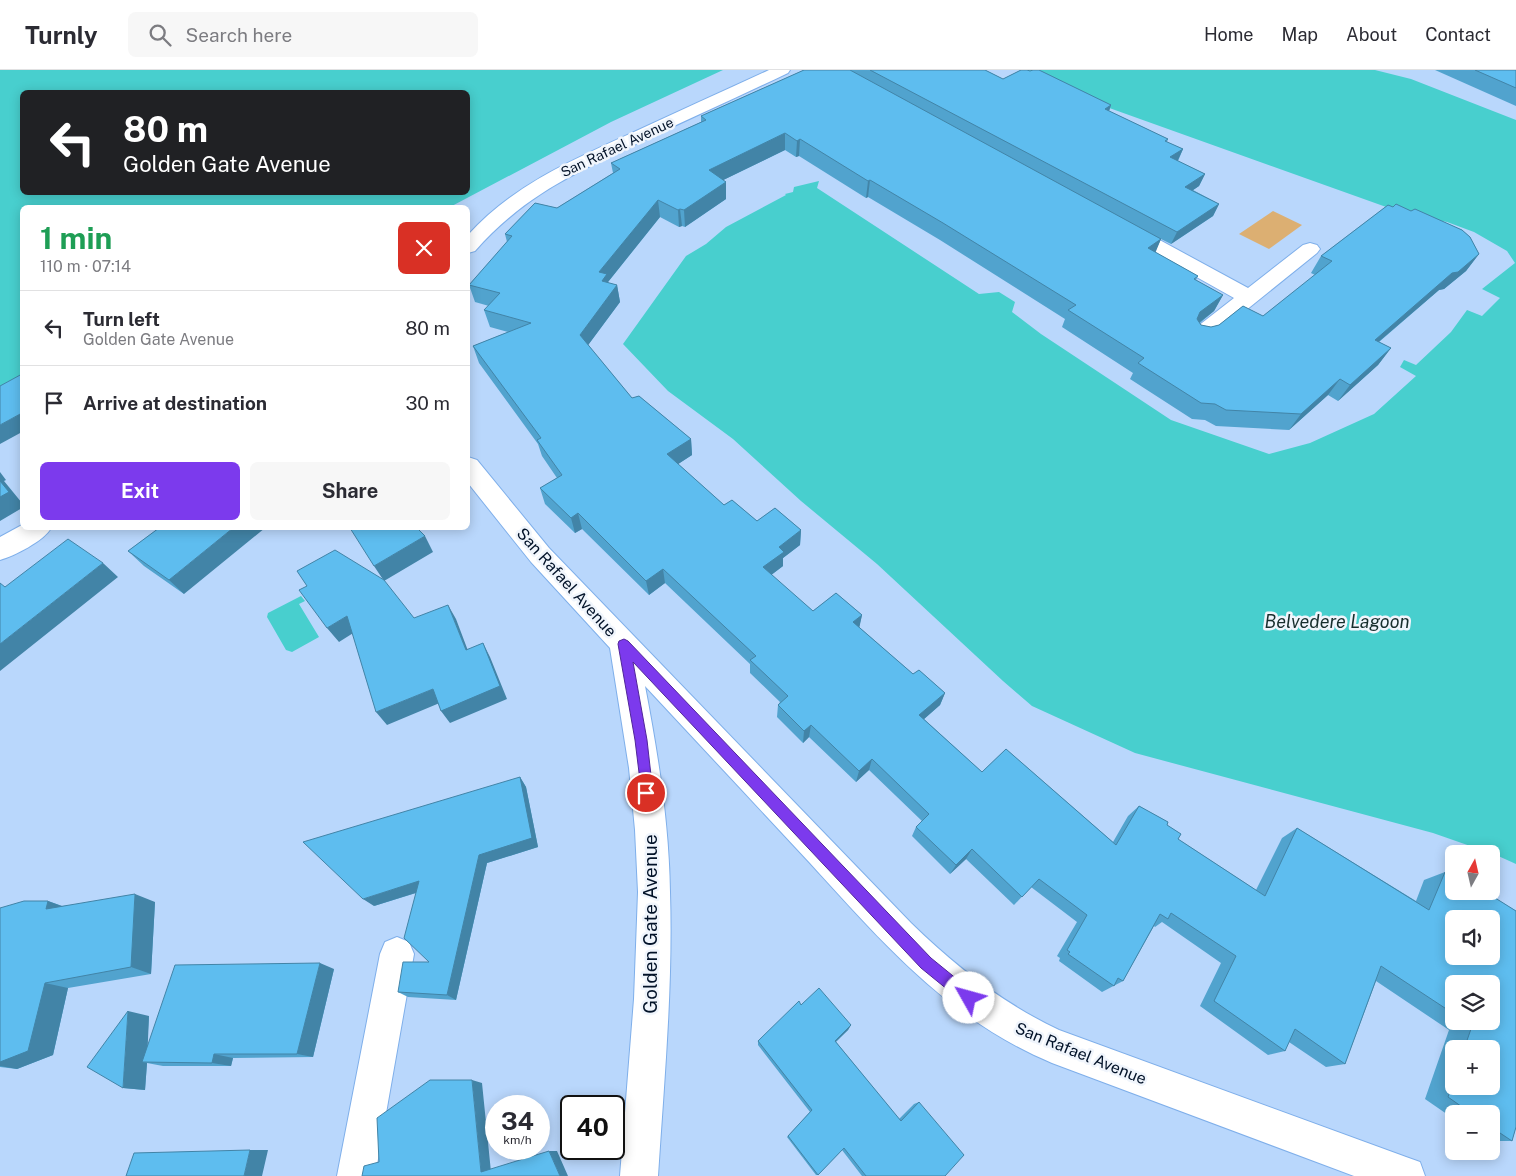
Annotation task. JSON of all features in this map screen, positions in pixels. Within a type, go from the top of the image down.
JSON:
[{"type":"street","name":"San Rafael Avenue","points":[[470,245],[504,210],[546,180],[782,70]]},
{"type":"street","points":[[1111,221],[1249,297]]},
{"type":"street","points":[[1201,335],[1310,249]]},
{"type":"street","name":"San Rafael Avenue","points":[[470,468],[540,555],[913,949],[954,987],[984,1009],[1018,1030],[1052,1045],[1406,1176]]},
{"type":"street","points":[[0,550],[35,530]]},
{"type":"street","name":"Golden Gate Avenue","points":[[624,644],[641,740],[651,837],[654,893],[649,1024],[639,1176]]},
{"type":"street","points":[[356,1176],[397,954]]},
{"type":"shaded area","points":[[1273,211],[1302,225],[1269,249],[1239,234]]},
{"type":"water","points":[[0,70],[723,70],[611,122],[454,205],[20,205],[20,377],[0,388]]},
{"type":"water","name":"Belvedere Lagoon","points":[[1023,70],[1375,70],[1411,79],[1516,120],[1516,864],[1500,857],[1500,845],[1467,845],[1433,833],[1135,753],[1032,706],[877,564],[801,501],[733,439],[668,391],[623,344],[686,256],[706,244],[726,227],[785,194],[793,192],[794,187],[819,181],[817,188],[979,294],[999,292],[1015,302],[1012,312],[1041,334],[1171,420],[1269,454],[1310,443],[1374,414],[1416,376],[1400,367],[1404,360],[1416,365],[1451,332],[1467,310],[1482,316],[1500,298],[1482,289],[1515,263],[1507,251],[1474,232],[1447,222],[1403,213],[1087,100]]},
{"type":"water","points":[[301,596],[305,601],[299,604],[319,637],[292,652],[286,650],[267,617],[268,613]]},
{"type":"building","points":[[804,70],[850,70],[1161,239],[1148,248],[1198,276],[1194,279],[1223,295],[1200,312],[1197,319],[1201,325],[1211,327],[1219,325],[1243,306],[1263,316],[1332,261],[1321,256],[1388,205],[1393,207],[1396,204],[1411,211],[1415,209],[1462,230],[1470,237],[1479,254],[1458,272],[1452,273],[1375,340],[1391,348],[1350,385],[1340,379],[1301,414],[1226,410],[1215,404],[1201,403],[1138,363],[1144,358],[1068,310],[1076,305],[943,223],[870,180],[868,181],[800,139],[797,141],[785,133],[709,170],[726,182],[684,210],[678,210],[658,200],[599,272],[607,274],[602,281],[617,285],[580,335],[632,398],[639,396],[691,439],[667,454],[724,505],[732,500],[757,521],[775,508],[801,530],[779,547],[784,552],[763,567],[813,611],[836,593],[862,615],[853,622],[913,674],[919,670],[945,693],[919,715],[982,772],[1006,749],[1116,845],[1139,806],[1168,822],[1167,825],[1181,834],[1178,839],[1265,896],[1297,828],[1429,910],[1445,872],[1445,900],[1498,900],[1516,911],[1516,1127],[1512,1141],[1500,1133],[1500,1105],[1459,1105],[1448,1097],[1449,1095],[1500,1095],[1500,1040],[1467,1040],[1471,1030],[1500,1030],[1500,975],[1445,975],[1445,1008],[1381,966],[1345,1064],[1295,1029],[1285,1051],[1214,1001],[1236,956],[1171,913],[1168,919],[1160,914],[1123,981],[1118,978],[1114,986],[1068,954],[1070,952],[1067,950],[1087,915],[1039,879],[1022,897],[972,849],[956,865],[916,827],[929,814],[872,759],[859,771],[811,725],[804,731],[778,705],[788,696],[750,660],[756,656],[663,569],[646,581],[578,513],[571,518],[540,488],[562,475],[537,440],[541,438],[473,346],[531,323],[484,310],[500,293],[470,284],[512,236],[505,234],[535,203],[557,208],[620,169],[611,163],[706,120],[701,116]]},
{"type":"building","points":[[870,70],[985,70],[1003,79],[1021,70],[1039,70],[1111,105],[1105,109],[1168,139],[1165,141],[1183,149],[1170,157],[1205,174],[1185,187],[1219,204],[1177,232]]},
{"type":"building","points":[[1475,70],[1516,70],[1516,88]]},
{"type":"building","points":[[20,375],[20,414],[0,425],[0,386]]},
{"type":"building","points":[[0,481],[9,492],[0,497]]},
{"type":"building","points":[[156,530],[231,530],[169,580],[128,551]]},
{"type":"building","points":[[351,530],[419,530],[425,536],[374,566]]},
{"type":"building","points":[[68,539],[103,563],[0,644],[0,583],[5,587]]},
{"type":"building","points":[[335,550],[384,580],[414,618],[448,605],[466,650],[483,643],[500,686],[441,711],[433,689],[376,712],[347,616],[327,628],[299,590],[307,586],[297,571]]},
{"type":"building","points":[[520,777],[532,838],[479,855],[447,995],[398,992],[403,962],[429,962],[404,938],[419,881],[363,899],[303,842]]},
{"type":"building","points":[[135,894],[131,967],[45,983],[28,1051],[0,1062],[0,908],[24,901],[48,901],[46,909]]},
{"type":"building","points":[[320,963],[297,1054],[214,1054],[212,1063],[142,1062],[175,965]]},
{"type":"building","points":[[819,988],[851,1025],[835,1041],[901,1121],[919,1102],[964,1155],[945,1176],[866,1176],[844,1148],[818,1175],[788,1136],[812,1110],[758,1041],[799,1001],[801,1005]]},
{"type":"building","points":[[128,1011],[123,1088],[87,1067]]},
{"type":"building","points":[[430,1080],[472,1080],[481,1172],[520,1160],[550,1160],[550,1153],[560,1176],[362,1176],[364,1166],[379,1162],[377,1118]]},
{"type":"building","points":[[250,1150],[244,1176],[126,1176],[134,1153]]},
{"type":"route","points":[[646,793],[641,740],[624,644],[926,963],[969,998]]}]
